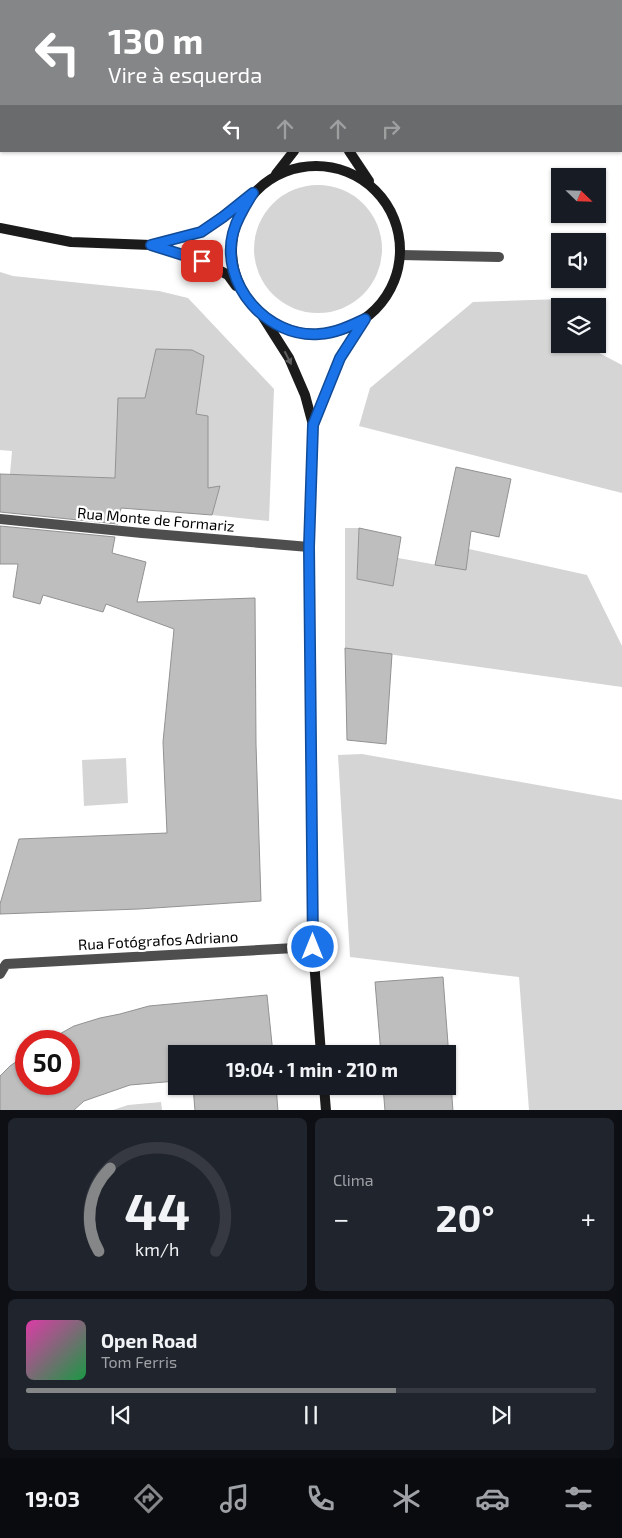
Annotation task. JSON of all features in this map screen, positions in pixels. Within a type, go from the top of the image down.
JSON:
[{"type":"main road","points":[[151,245],[201,232],[223,217],[275,175],[293,152]]},
{"type":"main road","points":[[313,425],[340,358],[365,319],[383,301],[395,280],[400,255],[399,230],[389,206],[350,152]]},
{"type":"main road","points":[[275,175],[300,166],[328,165],[352,172],[373,186]]},
{"type":"main road","points":[[249,302],[238,282],[232,259],[232,235],[240,212],[253,193]]},
{"type":"main road","points":[[0,228],[71,242],[151,245],[202,261],[228,275],[249,302],[263,316],[280,327],[299,333],[318,334],[343,330],[365,319]]},
{"type":"main road","points":[[263,316],[289,358],[305,395],[313,425],[309,547],[313,947],[320,1045]]},
{"type":"main road","points":[[325,1095],[326,1110]]},
{"type":"street","points":[[400,255],[499,257]]},
{"type":"street","name":"Rua Monte de Formariz","points":[[0,519],[309,547]]},
{"type":"street","name":"Rua Fotógrafos Adriano","points":[[0,974],[6,964],[313,947]]},
{"type":"shaded area","points":[[318,185],[342,190],[363,204],[377,225],[382,249],[377,273],[363,294],[342,308],[318,313],[294,308],[273,294],[259,273],[254,249],[259,225],[273,204],[294,190]]},
{"type":"shaded area","points":[[0,272],[13,276],[159,291],[188,298],[274,389],[269,521],[212,515],[220,487],[208,488],[208,416],[196,414],[204,356],[192,350],[145,398],[118,398],[115,478],[10,474],[12,451],[0,450]]},
{"type":"shaded area","points":[[551,299],[551,353],[599,353],[622,365],[622,493],[359,426],[370,388],[473,302]]},
{"type":"shaded area","points":[[345,528],[359,528],[357,579],[393,586],[398,558],[466,570],[469,549],[587,575],[622,646],[622,687],[345,648]]},
{"type":"shaded area","points":[[362,754],[622,800],[622,1110],[529,1110],[519,977],[350,957],[338,755]]},
{"type":"shaded area","points":[[126,758],[128,803],[84,806],[82,760]]},
{"type":"shaded area","points":[[161,1102],[162,1110],[113,1110],[128,1105]]},
{"type":"building","points":[[156,349],[192,350],[204,356],[196,414],[208,416],[208,488],[220,486],[212,515],[121,508],[118,524],[0,512],[0,474],[115,478],[118,398],[145,398]]},
{"type":"building","points":[[456,467],[511,479],[499,537],[471,531],[466,570],[435,565]]},
{"type":"building","points":[[0,526],[115,537],[112,553],[146,562],[137,602],[255,598],[256,744],[261,901],[139,909],[0,914],[0,904],[19,839],[167,833],[163,742],[174,629],[106,604],[103,612],[43,595],[40,604],[13,597],[18,564],[0,564]]},
{"type":"building","points":[[359,528],[401,537],[393,586],[357,579]]},
{"type":"building","points":[[345,648],[392,654],[386,744],[347,740]]},
{"type":"building","points":[[443,977],[448,1045],[380,1045],[375,982]]},
{"type":"building","points":[[267,995],[272,1045],[168,1045],[168,1082],[130,1085],[84,1101],[74,1110],[0,1110],[0,1076],[15,1063],[15,1095],[80,1095],[80,1030],[67,1030],[100,1018],[149,1006]]},
{"type":"building","points":[[194,1095],[277,1095],[278,1110],[195,1110]]},
{"type":"building","points":[[384,1095],[452,1095],[453,1110],[385,1110]]},
{"type":"route","points":[[202,261],[151,245],[201,232],[253,193],[240,212],[232,235],[232,259],[238,282],[249,302],[263,316],[280,327],[299,333],[318,334],[343,330],[365,319],[340,358],[313,425],[309,547],[313,947]]}]
